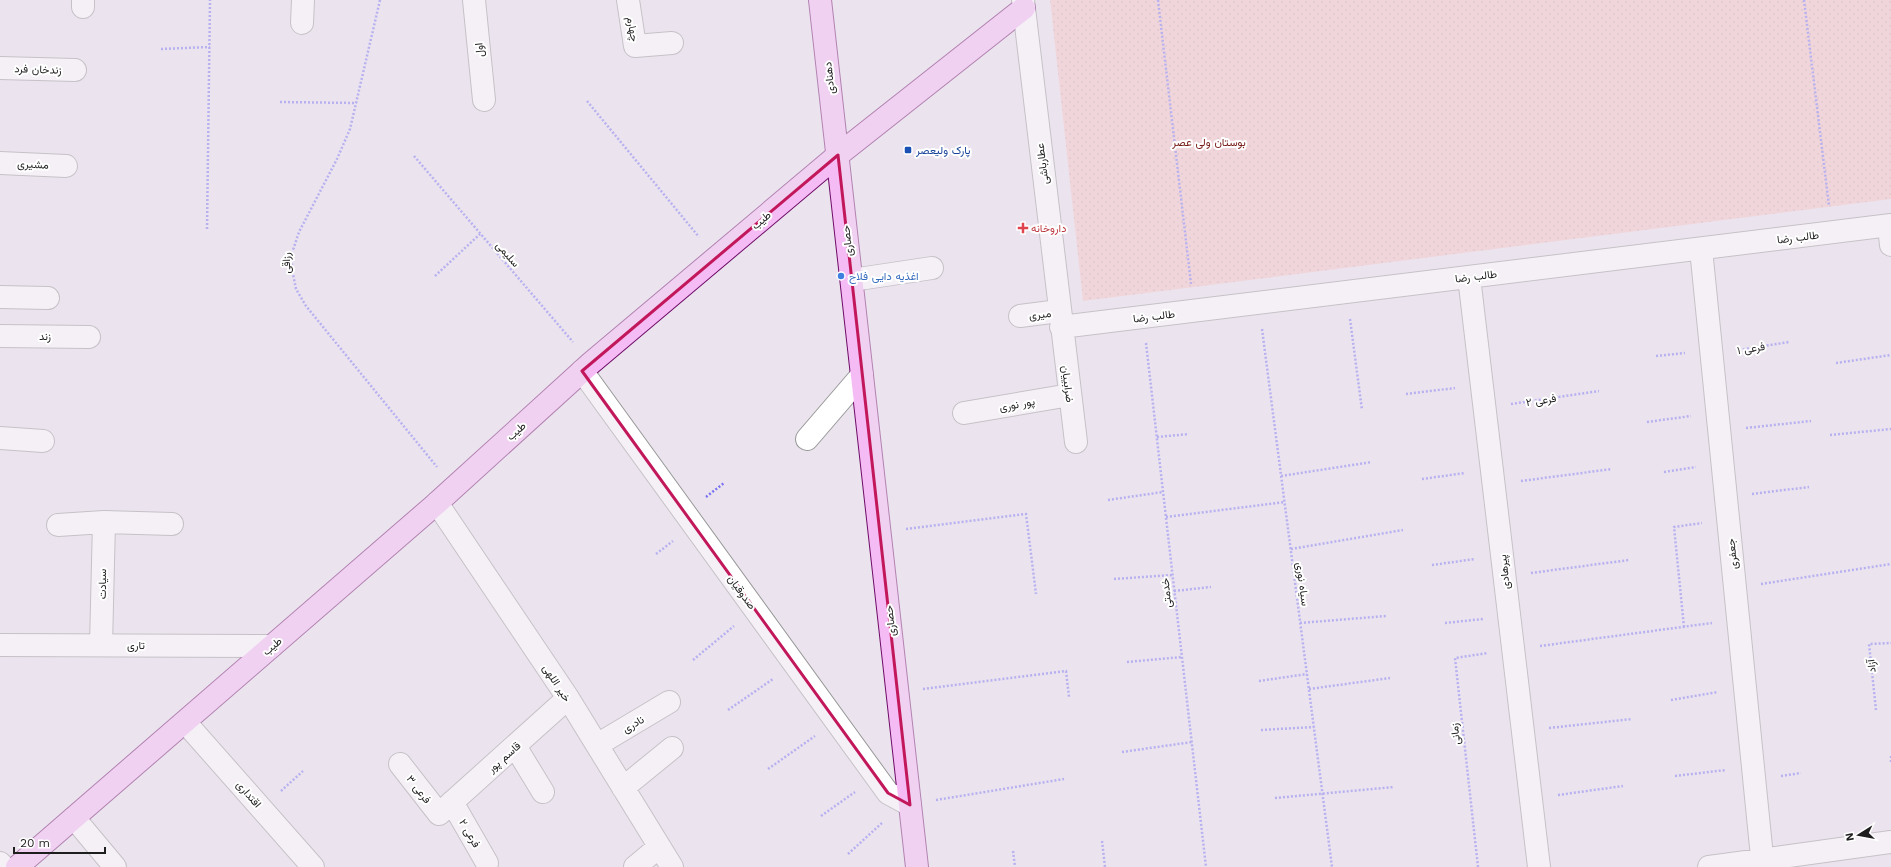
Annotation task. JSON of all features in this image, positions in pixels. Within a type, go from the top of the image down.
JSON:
[{"type":"main road","name":"دهنادی","points":[[820,0],[838,155]]},
{"type":"main road","name":"طیب","points":[[17,867],[437,503],[587,367],[838,155],[1024,4]]},
{"type":"main road","name":"حصاری","points":[[838,155],[897,692],[907,803],[917,867]]},
{"type":"street","points":[[302,23],[303,0]]},
{"type":"street","name":"اول","points":[[474,0],[484,100]]},
{"type":"street","name":"چهارم","points":[[628,0],[635,46],[672,43]]},
{"type":"street","name":"عطارباشی","points":[[1024,4],[1060,319]]},
{"type":"street","name":"زندخان فرد","points":[[0,68],[75,70]]},
{"type":"street","name":"مشیری","points":[[0,163],[66,166]]},
{"type":"street","name":"طالب رضا","points":[[1060,319],[1143,317],[1832,232],[1890,232]]},
{"type":"street","name":"جعفری","points":[[1701,249],[1763,863]]},
{"type":"street","points":[[852,280],[932,268]]},
{"type":"street","name":"پیرهادی","points":[[1469,277],[1539,867]]},
{"type":"street","points":[[0,297],[48,298]]},
{"type":"street","name":"میری","points":[[1020,316],[1060,319]]},
{"type":"street","name":"ضرابییان","points":[[1060,319],[1076,442]]},
{"type":"street","name":"زند","points":[[0,336],[89,337]]},
{"type":"street","name":"صدوقیان","points":[[587,367],[755,610],[836,720],[876,778],[888,793],[907,803]]},
{"type":"street","points":[[807,439],[862,375]]},
{"type":"street","name":"پور نوری","points":[[964,413],[1070,394]]},
{"type":"street","points":[[0,438],[44,440]]},
{"type":"street","name":"خیر اللهی","points":[[437,503],[568,698],[672,867]]},
{"type":"street","points":[[58,525],[104,522],[172,524]]},
{"type":"street","name":"سیادت","points":[[101,645],[104,522]]},
{"type":"street","name":"تاری","points":[[0,645],[272,646]]},
{"type":"street","name":"قاسم پور","points":[[445,808],[568,698]]},
{"type":"street","name":"نادری","points":[[597,745],[669,702]]},
{"type":"street","name":"اقتداری","points":[[185,722],[313,867]]},
{"type":"street","points":[[515,746],[543,792]]},
{"type":"street","points":[[623,788],[672,748]]},
{"type":"street","name":"فرعی ۳","points":[[400,764],[445,808]]},
{"type":"street","name":"فرعی ۲","points":[[445,808],[487,863]]},
{"type":"street","points":[[74,818],[115,867]]},
{"type":"street","points":[[1709,867],[1763,863],[1891,842]]},
{"type":"street","points":[[635,867],[659,847]]},
{"type":"street","points":[[0,863],[4,867]]},
{"type":"path","points":[[207,228],[210,0]]},
{"type":"path","name":"رزاقی","points":[[380,0],[347,135],[299,232],[292,253],[292,268],[296,289],[306,306],[453,488]]},
{"type":"path","points":[[1158,0],[1195,311]]},
{"type":"path","points":[[1804,0],[1832,232]]},
{"type":"path","points":[[161,49],[210,47]]},
{"type":"path","points":[[587,101],[717,258]]},
{"type":"path","points":[[280,102],[356,103]]},
{"type":"path","name":"سلیمی","points":[[414,156],[480,234],[587,367]]},
{"type":"path","points":[[435,276],[480,234]]},
{"type":"path","points":[[1347,292],[1362,410]]},
{"type":"path","name":"سیاه نوری","points":[[1259,303],[1332,867]]},
{"type":"path","name":"خدمتی","points":[[1143,317],[1206,867]]},
{"type":"path","name":"فرعی ۱","points":[[1712,354],[1790,342]]},
{"type":"path","points":[[1836,362],[1891,355]]},
{"type":"path","points":[[1406,394],[1482,385]]},
{"type":"path","name":"فرعی ۲","points":[[1484,408],[1599,391]]},
{"type":"path","points":[[1647,422],[1811,421]]},
{"type":"path","points":[[1830,435],[1891,429]]},
{"type":"path","points":[[1156,437],[1189,434]]},
{"type":"path","points":[[1281,476],[1372,462]]},
{"type":"path","points":[[1664,472],[1722,463]]},
{"type":"path","points":[[1422,479],[1493,477],[1612,469]]},
{"type":"path","points":[[1726,498],[1809,487]]},
{"type":"path","points":[[1108,500],[1163,492]]},
{"type":"path","points":[[1166,517],[1285,502]]},
{"type":"path","points":[[880,533],[1026,514],[1036,594]]},
{"type":"path","points":[[1674,527],[1684,627]]},
{"type":"path","points":[[1291,549],[1403,530]]},
{"type":"path","points":[[1432,565],[1502,554]]},
{"type":"path","points":[[1504,577],[1629,560]]},
{"type":"path","points":[[1735,588],[1891,564]]},
{"type":"path","points":[[1114,579],[1172,574]]},
{"type":"path","points":[[1174,591],[1211,587]]},
{"type":"path","points":[[693,660],[755,610]]},
{"type":"path","points":[[1300,623],[1386,616]]},
{"type":"path","points":[[1445,623],[1509,616]]},
{"type":"path","points":[[1513,650],[1738,619]]},
{"type":"path","name":"آزاد","points":[[1876,710],[1869,644],[1891,643]]},
{"type":"path","name":"زمانی","points":[[1478,867],[1455,658],[1513,650]]},
{"type":"path","points":[[1127,662],[1182,657]]},
{"type":"path","points":[[728,710],[794,664]]},
{"type":"path","points":[[897,692],[1066,671],[1069,696]]},
{"type":"path","points":[[1259,681],[1307,674]]},
{"type":"path","points":[[1309,689],[1390,678]]},
{"type":"path","points":[[1671,700],[1745,688]]},
{"type":"path","points":[[1523,730],[1632,719]]},
{"type":"path","points":[[768,769],[836,720]]},
{"type":"path","points":[[1261,730],[1314,727]]},
{"type":"path","points":[[1122,752],[1192,742]]},
{"type":"path","points":[[1891,756],[1891,763]]},
{"type":"path","points":[[1674,776],[1754,767]]},
{"type":"path","points":[[821,816],[876,778]]},
{"type":"path","points":[[848,854],[907,803],[1064,779]]},
{"type":"path","points":[[1531,798],[1623,786]]},
{"type":"path","points":[[1274,798],[1394,787]]},
{"type":"path","points":[[1102,841],[1105,867]]},
{"type":"path","points":[[1013,851],[1015,867]]},
{"type":"highlighted area","points":[[838,155],[910,805],[888,793],[582,371]]},
{"type":"green space","name":"بوستان ولی عصر","points":[[1050,0],[1891,0],[1891,199],[1083,301]]},
{"type":"place","name":"پارک ولیعصر","points":[[908,150]]},
{"type":"place","name":"داروخانه","points":[[1023,228]]},
{"type":"place","name":"اغذیه دایی فلاح","points":[[841,276]]}]
